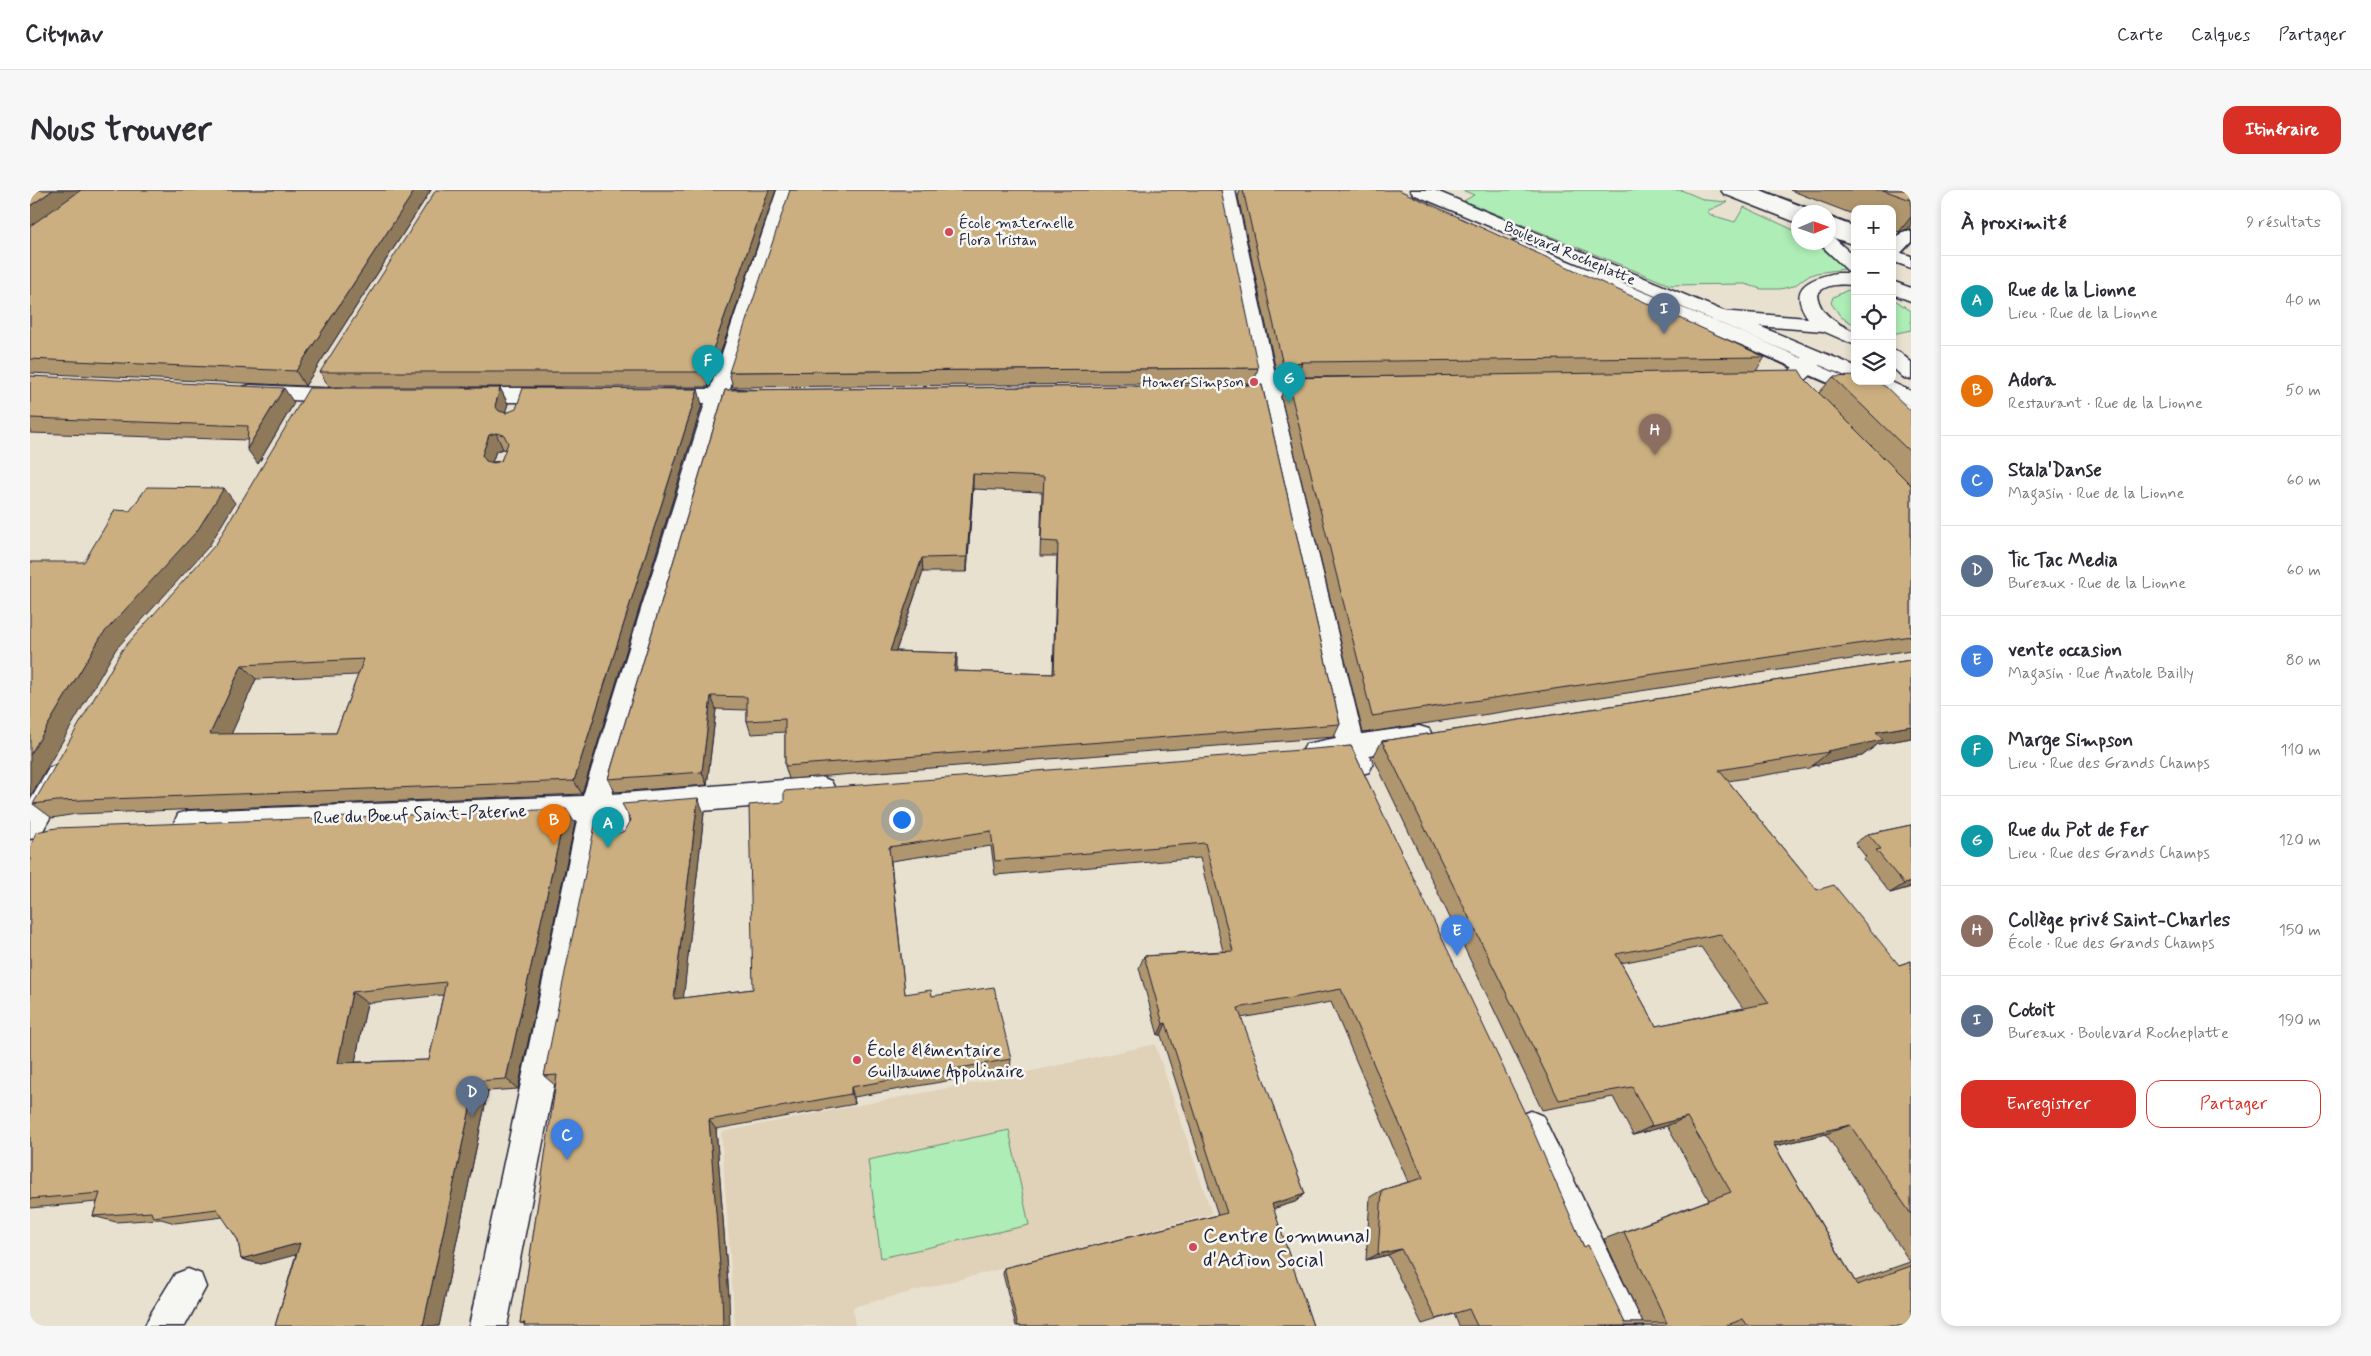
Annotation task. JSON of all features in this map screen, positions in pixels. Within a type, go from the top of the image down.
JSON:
[{"type":"street","points":[[488,1326],[594,808],[719,396],[786,190]]},
{"type":"street","points":[[1730,190],[1791,215]]},
{"type":"street","points":[[1226,191],[1268,391],[1352,748],[1373,793]]},
{"type":"street","name":"Boulevard Rocheplatte","points":[[1411,194],[1720,317],[1799,376],[1851,374]]},
{"type":"street","points":[[1836,233],[1851,239]]},
{"type":"street","points":[[1836,249],[1851,263]]},
{"type":"street","points":[[1897,251],[1911,262]]},
{"type":"street","name":"Boulevard Rocheplatte","points":[[1851,278],[1835,278],[1821,282],[1812,287],[1807,295],[1815,315],[1827,325],[1851,337]]},
{"type":"street","points":[[1896,289],[1911,295]]},
{"type":"street","name":"Boulevard Rocheplatte","points":[[1720,317],[1827,325]]},
{"type":"street","points":[[1896,348],[1911,348]]},
{"type":"street","points":[[1896,360],[1911,373]]},
{"type":"street","points":[[299,415],[326,373]]},
{"type":"street","points":[[1880,385],[1911,399]]},
{"type":"street","points":[[1204,393],[1268,391],[1297,386],[1337,386]]},
{"type":"street","points":[[226,391],[359,396]]},
{"type":"street","points":[[445,396],[519,403],[578,396]]},
{"type":"street","points":[[645,396],[780,396]]},
{"type":"street","points":[[1289,754],[1352,748],[1444,733]]},
{"type":"street","points":[[38,832],[69,759]]},
{"type":"street","name":"Rue du Bœuf Saint-Paterne","points":[[166,824],[594,808],[841,788]]},
{"type":"street","points":[[1520,1118],[1624,1326]]},
{"type":"street","points":[[164,1326],[188,1287]]},
{"type":"lane","points":[[1746,190],[1791,207]]},
{"type":"lane","points":[[1411,194],[1799,376],[1911,413]]},
{"type":"lane","points":[[1836,225],[1851,231]]},
{"type":"lane","points":[[1897,251],[1908,236]]},
{"type":"lane","points":[[594,808],[616,821],[624,836]]},
{"type":"shaded area","points":[[1155,1044],[1212,1214],[853,1307],[855,1326],[735,1326],[721,1132],[1009,1076]]},
{"type":"green space","points":[[1462,190],[1681,190],[1705,200],[1727,202],[1707,211],[1711,215],[1735,222],[1744,207],[1791,229],[1791,250],[1824,250],[1845,269],[1816,273],[1806,277],[1794,286],[1780,289],[1761,289],[1745,284],[1670,285],[1464,201],[1474,195]]},
{"type":"green space","points":[[1851,290],[1851,323],[1841,317],[1831,303],[1833,297]]},
{"type":"green space","points":[[1896,301],[1911,311],[1911,330],[1896,333]]},
{"type":"green space","points":[[1009,1130],[1029,1225],[881,1258],[868,1160]]},
{"type":"building","points":[[30,190],[53,190],[30,206]]},
{"type":"building","points":[[81,190],[415,190],[296,371],[30,359],[30,226]]},
{"type":"building","points":[[436,190],[769,190],[705,372],[320,372]]},
{"type":"building","points":[[790,190],[1221,190],[1258,368],[729,372]]},
{"type":"building","points":[[1243,190],[1399,190],[1765,357],[1302,362],[1283,365]]},
{"type":"building","points":[[1883,190],[1911,190],[1911,200]]},
{"type":"building","points":[[1799,370],[1804,378],[1911,485],[1911,636],[1372,716],[1287,378]]},
{"type":"building","points":[[30,376],[284,388],[247,449],[248,426],[30,418]]},
{"type":"building","points":[[1851,376],[1851,385],[1882,385],[1911,411],[1911,453],[1833,377]]},
{"type":"building","points":[[1262,385],[1340,724],[785,766],[785,719],[747,721],[747,697],[711,696],[702,772],[608,779],[725,390]],"holes":[[[973,474],[1044,477],[1041,541],[1058,542],[1054,674],[954,671],[957,653],[890,651],[922,558],[967,557]]]},
{"type":"building","points":[[309,388],[500,388],[495,406],[499,411],[506,413],[516,409],[523,388],[698,389],[574,781],[57,801],[33,804],[122,650],[216,544]],"holes":[[[496,433],[504,435],[508,443],[501,461],[494,463],[486,461],[482,455],[489,435]],[[364,659],[336,733],[210,734],[242,665]]]},
{"type":"building","points":[[147,487],[224,488],[197,531],[102,635],[30,755],[30,562],[84,562],[115,510],[130,511]]},
{"type":"building","points":[[1911,660],[1911,726],[1876,732],[1883,740],[1827,751],[1829,752],[1719,770],[1817,890],[1834,885],[1899,965],[1911,961],[1911,1214],[1850,1125],[1773,1143],[1857,1285],[1911,1266],[1911,1326],[1748,1326],[1743,1319],[1725,1326],[1477,1326],[1469,1309],[1436,1319],[1401,1249],[1378,1254],[1382,1190],[1423,1178],[1341,989],[1238,1008],[1305,1194],[1272,1204],[1313,1326],[1018,1326],[1004,1268],[1227,1213],[1166,1023],[1163,1024],[1144,956],[1233,951],[1205,843],[995,861],[991,831],[889,847],[905,994],[931,990],[932,996],[994,987],[1011,1059],[851,1087],[851,1094],[709,1120],[723,1326],[524,1326],[525,1323],[520,1323],[557,1075],[544,1076],[597,815],[606,831],[616,834],[625,831],[631,820],[622,804],[698,798],[674,999],[753,989],[749,805],[784,802],[784,791],[1351,746],[1531,1126],[1584,1247],[1588,1245],[1625,1323],[1667,1323],[1624,1232],[1731,1192],[1687,1117],[1652,1126],[1632,1087],[1559,1100],[1382,741]],"holes":[[[1720,934],[1769,1003],[1656,1026],[1616,954]]]},
{"type":"building","points":[[566,809],[506,1079],[476,1081],[423,1326],[275,1326],[300,1243],[241,1259],[238,1240],[217,1209],[153,1217],[151,1212],[93,1216],[100,1193],[30,1199],[30,849],[36,832],[56,828]],"holes":[[[446,982],[429,1060],[338,1063],[352,992]]]},
{"type":"building","points":[[1911,825],[1911,882],[1904,884],[1876,850],[1881,849],[1868,834]]},
{"type":"place","name":"École maternelle Flora Tristan","points":[[949,232]]},
{"type":"place","name":"Cotoit","points":[[1664,334]]},
{"type":"place","name":"Homer Simpson","points":[[1254,382]]},
{"type":"place","name":"Marge Simpson","points":[[708,386]]},
{"type":"place","name":"Rue du Pot de Fer","points":[[1289,403]]},
{"type":"place","name":"Collège privé Saint-Charles","points":[[1655,455]]},
{"type":"place","name":"Adora","points":[[554,845]]},
{"type":"place","name":"Rue de la Lionne","points":[[608,848]]},
{"type":"place","name":"vente occasion","points":[[1457,956]]},
{"type":"place","name":"École élémentaire Guillaume Appolinaire","points":[[857,1060]]},
{"type":"place","name":"Tic Tac Media","points":[[472,1117]]},
{"type":"place","name":"Stala'Danse","points":[[567,1160]]},
{"type":"place","name":"Centre Communal d'Action Social","points":[[1193,1247]]}]
